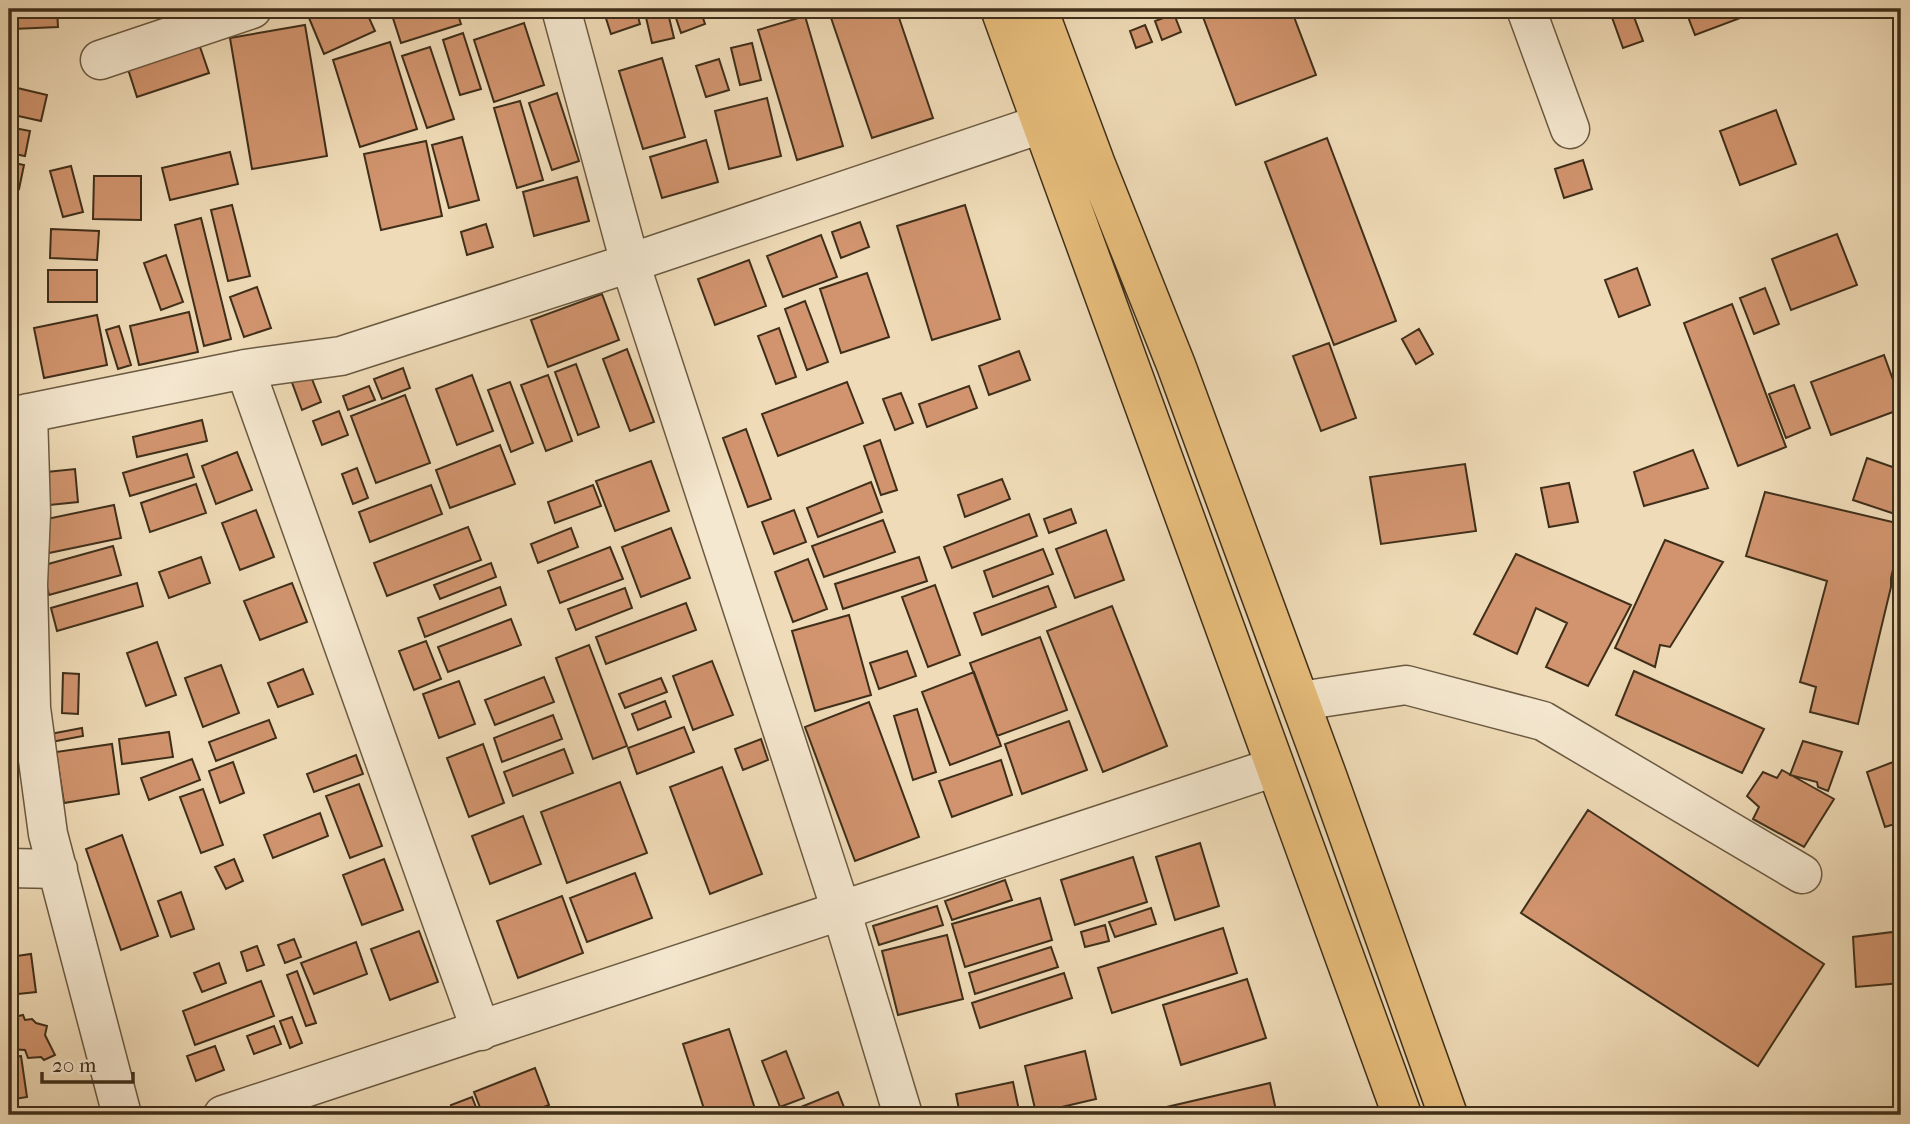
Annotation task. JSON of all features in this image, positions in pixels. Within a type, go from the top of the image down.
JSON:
[{"type":"main road","points":[[1000,9],[1402,1115]]},
{"type":"main road","points":[[1038,9],[1095,162],[1177,365],[1448,1115]]},
{"type":"street","points":[[100,60],[252,9]]},
{"type":"street","points":[[561,9],[630,263],[841,910],[903,1115]]},
{"type":"street","points":[[1526,9],[1570,129]]},
{"type":"street","points":[[122,1115],[58,869],[24,759],[31,708],[28,584],[31,513],[19,415],[245,369],[341,356],[630,263],[1041,124]]},
{"type":"street","points":[[245,369],[481,1031]]},
{"type":"street","points":[[1300,701],[1406,685],[1543,721],[1802,874]]},
{"type":"street","points":[[223,1115],[1275,767]]},
{"type":"street","points":[[9,868],[58,869]]},
{"type":"building","points":[[12,9],[57,9],[58,27],[13,29]]},
{"type":"building","points":[[82,9],[109,9],[84,16]]},
{"type":"building","points":[[330,9],[365,9],[375,31],[324,54],[309,18]]},
{"type":"building","points":[[390,9],[456,9],[461,24],[401,43]]},
{"type":"building","points":[[603,9],[636,9],[640,24],[611,34]]},
{"type":"building","points":[[644,9],[667,9],[674,38],[652,43]]},
{"type":"building","points":[[673,9],[700,9],[705,24],[681,33]]},
{"type":"building","points":[[828,9],[896,9],[933,118],[872,138]]},
{"type":"building","points":[[1200,9],[1291,9],[1316,75],[1236,105]]},
{"type":"building","points":[[1609,9],[1631,9],[1643,41],[1623,48]]},
{"type":"building","points":[[1685,9],[1740,9],[1743,17],[1695,35]]},
{"type":"building","points":[[1174,14],[1181,32],[1162,40],[1155,21]]},
{"type":"building","points":[[805,16],[843,146],[797,160],[758,30]]},
{"type":"building","points":[[524,23],[544,85],[494,102],[474,40]]},
{"type":"building","points":[[305,25],[327,156],[252,169],[230,38]]},
{"type":"building","points":[[1145,25],[1152,42],[1136,48],[1130,31]]},
{"type":"building","points":[[463,33],[481,89],[460,95],[443,40]]},
{"type":"building","points":[[390,42],[417,129],[360,147],[333,60]]},
{"type":"building","points":[[752,43],[761,80],[740,85],[731,48]]},
{"type":"building","points":[[199,44],[209,73],[137,97],[128,69]]},
{"type":"building","points":[[430,47],[454,119],[427,128],[402,56]]},
{"type":"building","points":[[662,58],[685,137],[643,149],[619,71]]},
{"type":"building","points":[[719,59],[729,90],[706,97],[696,66]]},
{"type":"building","points":[[9,86],[47,95],[41,121],[9,114]]},
{"type":"building","points":[[557,93],[579,161],[552,170],[529,103]]},
{"type":"building","points":[[767,98],[781,156],[729,169],[715,111]]},
{"type":"building","points":[[520,101],[543,180],[517,188],[494,108]]},
{"type":"building","points":[[1776,110],[1796,164],[1740,185],[1720,131]]},
{"type":"building","points":[[9,127],[30,131],[25,156],[9,153]]},
{"type":"building","points":[[462,137],[479,200],[449,208],[432,145]]},
{"type":"building","points":[[1327,138],[1396,321],[1334,345],[1265,162]]},
{"type":"building","points":[[706,140],[718,182],[662,198],[650,157]]},
{"type":"building","points":[[426,141],[442,216],[381,230],[364,154]]},
{"type":"building","points":[[230,152],[238,184],[170,200],[162,168]]},
{"type":"building","points":[[1583,160],[1592,189],[1564,198],[1555,169]]},
{"type":"building","points":[[9,162],[24,165],[19,189],[9,187]]},
{"type":"building","points":[[71,166],[83,212],[63,217],[50,171]]},
{"type":"building","points":[[94,176],[141,176],[141,220],[93,219]]},
{"type":"building","points":[[577,177],[589,221],[534,236],[523,192]]},
{"type":"building","points":[[232,205],[250,276],[228,281],[211,210]]},
{"type":"building","points":[[965,205],[1000,319],[932,340],[897,226]]},
{"type":"building","points":[[201,218],[231,339],[204,346],[175,225]]},
{"type":"building","points":[[860,222],[869,247],[841,258],[832,232]]},
{"type":"building","points":[[486,224],[493,247],[467,255],[461,232]]},
{"type":"building","points":[[51,229],[99,231],[97,260],[50,258]]},
{"type":"building","points":[[1837,234],[1857,285],[1791,310],[1772,259]]},
{"type":"building","points":[[821,235],[837,277],[783,297],[767,256]]},
{"type":"building","points":[[166,255],[183,302],[161,310],[144,263]]},
{"type":"building","points":[[749,260],[766,306],[715,325],[698,279]]},
{"type":"building","points":[[1637,268],[1650,305],[1619,317],[1605,280]]},
{"type":"building","points":[[48,270],[97,270],[97,302],[48,302]]},
{"type":"building","points":[[867,273],[889,337],[841,353],[820,289]]},
{"type":"building","points":[[257,287],[271,328],[244,337],[230,297]]},
{"type":"building","points":[[1765,288],[1779,324],[1754,334],[1740,298]]},
{"type":"building","points":[[602,294],[619,340],[548,367],[531,320]]},
{"type":"building","points":[[805,301],[828,362],[807,370],[785,309]]},
{"type":"building","points":[[1732,304],[1786,447],[1738,466],[1684,323]]},
{"type":"building","points":[[189,312],[198,352],[139,365],[130,326]]},
{"type":"building","points":[[97,315],[107,365],[44,378],[34,328]]},
{"type":"building","points":[[119,326],[131,365],[118,369],[106,330]]},
{"type":"building","points":[[779,328],[796,377],[776,384],[758,336]]},
{"type":"building","points":[[1419,329],[1433,354],[1416,364],[1402,339]]},
{"type":"building","points":[[1329,343],[1356,418],[1321,431],[1293,356]]},
{"type":"building","points":[[627,349],[654,422],[630,431],[603,359]]},
{"type":"building","points":[[1019,351],[1030,380],[989,395],[979,366]]},
{"type":"building","points":[[1884,355],[1901,402],[1901,409],[1831,435],[1811,382]]},
{"type":"building","points":[[576,364],[599,427],[578,435],[555,372]]},
{"type":"building","points":[[403,368],[410,388],[382,399],[374,379]]},
{"type":"building","points":[[308,369],[321,402],[302,410],[290,377]]},
{"type":"building","points":[[472,375],[493,431],[457,445],[436,389]]},
{"type":"building","points":[[548,375],[572,441],[546,451],[521,385]]},
{"type":"building","points":[[510,382],[533,443],[511,452],[488,390]]},
{"type":"building","points":[[847,382],[863,423],[778,456],[762,414]]},
{"type":"building","points":[[1794,385],[1810,428],[1786,438],[1769,394]]},
{"type":"building","points":[[369,386],[375,400],[348,410],[343,396]]},
{"type":"building","points":[[969,386],[977,408],[927,427],[919,404]]},
{"type":"building","points":[[901,393],[913,423],[895,430],[883,399]]},
{"type":"building","points":[[405,395],[430,463],[376,483],[351,416]]},
{"type":"building","points":[[339,411],[348,435],[322,445],[313,421]]},
{"type":"building","points":[[202,420],[207,441],[137,457],[133,437]]},
{"type":"building","points":[[746,429],[771,499],[748,507],[723,438]]},
{"type":"building","points":[[880,440],[897,490],[881,495],[864,446]]},
{"type":"building","points":[[500,445],[515,484],[450,508],[436,470]]},
{"type":"building","points":[[1693,450],[1708,488],[1644,506],[1634,472]]},
{"type":"building","points":[[237,452],[252,490],[216,504],[202,466]]},
{"type":"building","points":[[187,454],[194,477],[130,496],[123,473]]},
{"type":"building","points":[[9,455],[27,459],[15,519],[9,517]]},
{"type":"building","points":[[1867,458],[1901,470],[1901,516],[1853,500]]},
{"type":"building","points":[[651,461],[669,511],[615,531],[596,481]]},
{"type":"building","points":[[1465,464],[1476,531],[1381,544],[1370,477]]},
{"type":"building","points":[[357,468],[368,498],[353,504],[342,474]]},
{"type":"building","points":[[75,469],[78,502],[40,506],[37,473]]},
{"type":"building","points":[[1002,479],[1010,499],[965,517],[958,495]]},
{"type":"building","points":[[871,482],[882,512],[818,537],[807,508]]},
{"type":"building","points":[[1569,483],[1578,522],[1549,527],[1541,488]]},
{"type":"building","points":[[196,484],[206,513],[150,532],[141,503]]},
{"type":"building","points":[[431,485],[442,514],[370,542],[359,512]]},
{"type":"building","points":[[593,485],[601,506],[555,523],[548,502]]},
{"type":"building","points":[[1765,492],[1901,524],[1891,587],[1858,724],[1810,712],[1816,687],[1800,682],[1827,581],[1746,556]]},
{"type":"building","points":[[114,505],[121,538],[49,553],[42,520]]},
{"type":"building","points":[[1071,509],[1076,523],[1049,533],[1044,519]]},
{"type":"building","points":[[256,510],[274,557],[240,570],[222,523]]},
{"type":"building","points":[[794,510],[806,542],[774,554],[762,522]]},
{"type":"building","points":[[1029,514],[1037,536],[952,568],[944,547]]},
{"type":"building","points":[[883,520],[895,552],[824,577],[812,546]]},
{"type":"building","points":[[468,527],[481,560],[387,596],[374,563]]},
{"type":"building","points":[[571,528],[578,547],[538,563],[531,544]]},
{"type":"building","points":[[671,528],[690,578],[641,597],[622,547]]},
{"type":"building","points":[[1106,530],[1124,580],[1075,598],[1056,549]]},
{"type":"building","points":[[1665,540],[1723,562],[1670,647],[1660,645],[1655,667],[1615,648]]},
{"type":"building","points":[[113,546],[121,575],[49,595],[41,566]]},
{"type":"building","points":[[610,547],[623,579],[560,603],[548,571]]},
{"type":"building","points":[[1043,549],[1053,574],[993,597],[984,571]]},
{"type":"building","points":[[1516,554],[1631,605],[1588,686],[1546,667],[1567,623],[1536,608],[1517,654],[1474,634]]},
{"type":"building","points":[[201,557],[210,583],[169,598],[159,572]]},
{"type":"building","points":[[919,557],[927,581],[843,609],[835,584]]},
{"type":"building","points":[[808,559],[827,609],[793,622],[775,572]]},
{"type":"building","points":[[491,563],[496,577],[440,599],[434,585]]},
{"type":"building","points":[[137,583],[143,606],[57,631],[51,608]]},
{"type":"building","points":[[292,583],[307,622],[260,640],[244,601]]},
{"type":"building","points":[[935,585],[960,655],[928,667],[902,597]]},
{"type":"building","points":[[1048,586],[1056,607],[982,635],[974,613]]},
{"type":"building","points":[[500,587],[506,605],[425,637],[418,618]]},
{"type":"building","points":[[625,588],[632,608],[576,630],[568,609]]},
{"type":"building","points":[[686,603],[696,630],[606,664],[596,637]]},
{"type":"building","points":[[1112,606],[1167,746],[1103,772],[1047,631]]},
{"type":"building","points":[[849,615],[871,695],[815,711],[792,631]]},
{"type":"building","points":[[511,619],[521,645],[448,672],[438,647]]},
{"type":"building","points":[[1040,637],[1067,710],[997,736],[970,663]]},
{"type":"building","points":[[426,641],[441,679],[414,690],[399,651]]},
{"type":"building","points":[[157,642],[176,695],[146,706],[127,653]]},
{"type":"building","points":[[589,645],[627,746],[593,759],[556,658]]},
{"type":"building","points":[[907,651],[916,676],[879,689],[870,663]]},
{"type":"building","points":[[712,661],[733,715],[693,730],[673,676]]},
{"type":"building","points":[[221,665],[239,713],[203,727],[185,678]]},
{"type":"building","points":[[303,669],[313,694],[278,707],[268,683]]},
{"type":"building","points":[[1634,671],[1764,729],[1742,773],[1616,715]]},
{"type":"building","points":[[974,672],[1001,746],[950,765],[922,692]]},
{"type":"building","points":[[63,673],[79,674],[78,714],[62,713]]},
{"type":"building","points":[[544,677],[554,702],[495,725],[485,700]]},
{"type":"building","points":[[661,678],[667,692],[625,708],[619,694]]},
{"type":"building","points":[[459,681],[475,724],[439,738],[423,694]]},
{"type":"building","points":[[665,701],[671,717],[638,730],[632,714]]},
{"type":"building","points":[[869,702],[919,837],[855,861],[805,727]]},
{"type":"building","points":[[917,709],[936,772],[913,780],[894,716]]},
{"type":"building","points":[[553,715],[562,739],[502,762],[494,738]]},
{"type":"building","points":[[269,720],[276,738],[216,761],[209,742]]},
{"type":"building","points":[[1069,721],[1087,770],[1022,794],[1005,744]]},
{"type":"building","points":[[684,727],[694,752],[637,774],[628,748]]},
{"type":"building","points":[[82,728],[83,736],[51,742],[50,734]]},
{"type":"building","points":[[169,732],[173,757],[122,764],[119,739]]},
{"type":"building","points":[[761,739],[768,760],[743,770],[735,749]]},
{"type":"building","points":[[1803,741],[1842,752],[1828,791],[1818,787],[1817,782],[1790,775]]},
{"type":"building","points":[[112,744],[119,794],[64,803],[56,752]]},
{"type":"building","points":[[483,744],[504,803],[469,817],[447,758]]},
{"type":"building","points":[[564,749],[573,773],[513,796],[504,772]]},
{"type":"building","points":[[356,755],[363,774],[314,792],[307,774]]},
{"type":"building","points":[[192,759],[200,780],[149,800],[141,778]]},
{"type":"building","points":[[1901,759],[1901,822],[1885,827],[1867,772]]},
{"type":"building","points":[[1001,760],[1012,795],[952,817],[939,781]]},
{"type":"building","points":[[233,762],[244,793],[220,803],[209,771]]},
{"type":"building","points":[[722,767],[762,874],[710,894],[670,787]]},
{"type":"building","points":[[1782,770],[1834,799],[1804,847],[1753,819],[1759,807],[1747,796],[1763,772],[1777,778]]},
{"type":"building","points":[[620,782],[647,853],[567,883],[541,812]]},
{"type":"building","points":[[359,784],[382,846],[350,858],[326,796]]},
{"type":"building","points":[[203,789],[223,845],[201,853],[180,797]]},
{"type":"building","points":[[1588,810],[1824,964],[1758,1066],[1521,913]]},
{"type":"building","points":[[320,813],[328,836],[273,858],[264,835]]},
{"type":"building","points":[[523,816],[541,864],[490,884],[472,836]]},
{"type":"building","points":[[122,835],[158,936],[121,950],[86,849]]},
{"type":"building","points":[[1200,843],[1219,906],[1175,920],[1156,857]]},
{"type":"building","points":[[1133,857],[1147,902],[1075,925],[1061,880]]},
{"type":"building","points":[[234,859],[243,881],[226,889],[215,867]]},
{"type":"building","points":[[384,859],[403,910],[362,925],[343,875]]},
{"type":"building","points":[[635,873],[652,918],[587,942],[570,898]]},
{"type":"building","points":[[1005,880],[1012,900],[952,920],[945,901]]},
{"type":"building","points":[[181,892],[194,929],[171,937],[158,901]]},
{"type":"building","points":[[562,896],[583,953],[518,978],[497,921]]},
{"type":"building","points":[[1040,898],[1052,940],[965,967],[952,924]]},
{"type":"building","points":[[937,906],[943,925],[879,945],[873,926]]},
{"type":"building","points":[[1151,908],[1156,924],[1115,937],[1109,922]]},
{"type":"building","points":[[1105,925],[1109,941],[1085,947],[1081,932]]},
{"type":"building","points":[[1223,928],[1237,973],[1112,1013],[1098,968]]},
{"type":"building","points":[[419,931],[438,982],[390,1000],[371,949]]},
{"type":"building","points":[[1901,931],[1901,983],[1856,987],[1853,937]]},
{"type":"building","points":[[947,935],[963,999],[898,1015],[882,951]]},
{"type":"building","points":[[294,939],[301,957],[285,963],[278,945]]},
{"type":"building","points":[[356,942],[367,974],[314,994],[301,963]]},
{"type":"building","points":[[257,946],[264,965],[247,971],[241,952]]},
{"type":"building","points":[[1051,947],[1058,967],[975,994],[969,973]]},
{"type":"building","points":[[31,954],[36,992],[9,995],[9,957]]},
{"type":"building","points":[[219,963],[226,983],[202,992],[194,973]]},
{"type":"building","points":[[297,971],[316,1023],[306,1026],[287,975]]},
{"type":"building","points":[[1064,973],[1072,998],[980,1028],[972,1003]]},
{"type":"building","points":[[1247,979],[1266,1038],[1181,1065],[1163,1005]]},
{"type":"building","points":[[261,981],[274,1016],[195,1045],[183,1011]]},
{"type":"building","points":[[9,1013],[14,1017],[23,1015],[25,1020],[32,1019],[47,1026],[45,1035],[55,1055],[44,1060],[41,1057],[28,1058],[25,1050],[9,1049]]},
{"type":"building","points":[[292,1017],[302,1043],[290,1048],[280,1021]]},
{"type":"building","points":[[274,1026],[281,1044],[254,1054],[247,1036]]},
{"type":"building","points":[[729,1029],[757,1115],[706,1115],[683,1044]]},
{"type":"building","points":[[215,1046],[224,1070],[196,1081],[187,1056]]},
{"type":"building","points":[[786,1051],[804,1098],[780,1107],[762,1061]]},
{"type":"building","points":[[1085,1051],[1096,1099],[1036,1113],[1025,1066]]},
{"type":"building","points":[[21,1056],[27,1097],[9,1100],[9,1057]]},
{"type":"building","points":[[535,1068],[549,1105],[523,1115],[483,1115],[474,1092]]},
{"type":"building","points":[[1013,1082],[1020,1115],[960,1115],[956,1094]]},
{"type":"building","points":[[1270,1083],[1277,1115],[1132,1115]]},
{"type":"building","points":[[838,1092],[847,1115],[786,1115],[786,1113]]},
{"type":"building","points":[[472,1097],[479,1115],[455,1115],[451,1105]]},
{"type":"building","points":[[442,1107],[445,1115],[420,1115]]}]
